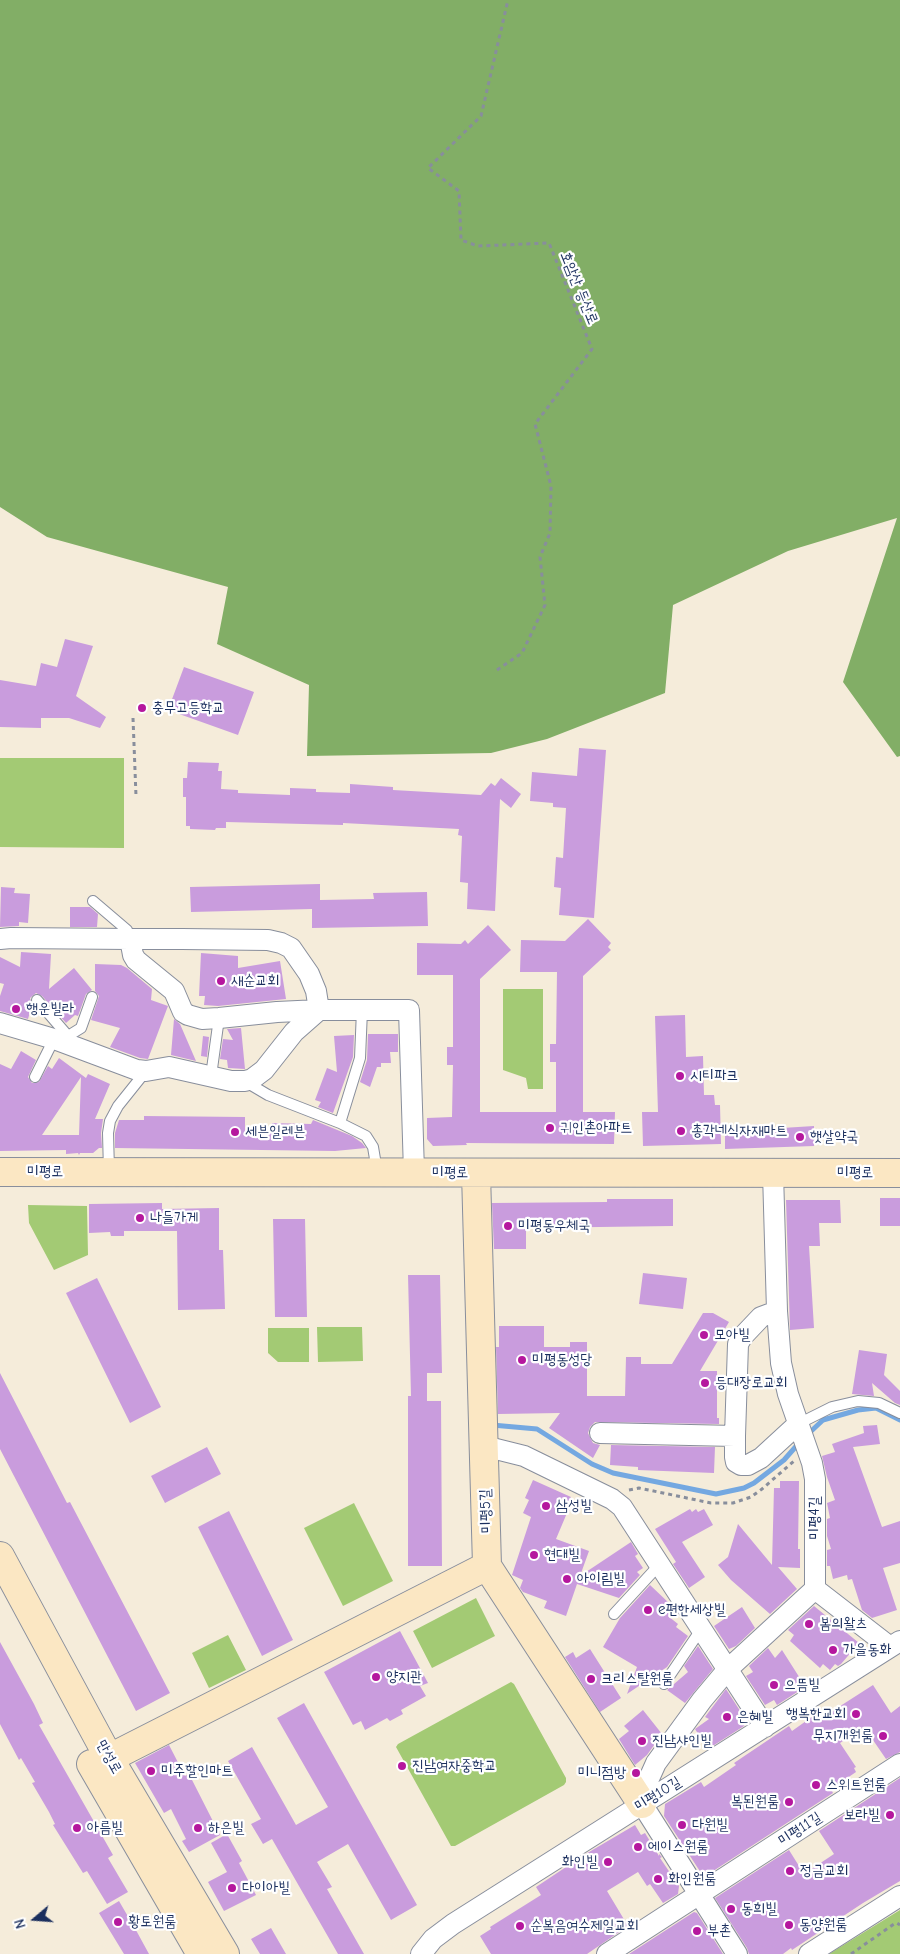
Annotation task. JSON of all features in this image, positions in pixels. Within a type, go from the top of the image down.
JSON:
[{"type":"street","points":[[0,939],[268,940],[291,948],[310,974],[316,990],[319,1010]]},
{"type":"street","points":[[130,939],[133,956],[136,960],[174,991],[183,1012],[202,1019],[319,1010],[409,1010],[414,1172]]},
{"type":"street","points":[[0,1023],[60,1039],[146,1072],[169,1067],[231,1081],[245,1082],[264,1070],[294,1032],[319,1010]]},
{"type":"street","name":"미평로","points":[[0,1172],[900,1173]]},
{"type":"street","name":"미평5길","points":[[476,1173],[487,1566]]},
{"type":"street","name":"미평4길","points":[[773,1173],[777,1311],[784,1378],[815,1480],[815,1589]]},
{"type":"street","points":[[777,1311],[763,1316],[742,1337],[738,1344],[736,1461],[739,1464],[748,1465],[803,1437]]},
{"type":"street","points":[[600,1433],[735,1436]]},
{"type":"street","points":[[484,1446],[524,1456],[612,1499],[622,1507],[630,1516],[765,1727]]},
{"type":"street","name":"만성로","points":[[0,1556],[101,1762],[201,1954]]},
{"type":"street","points":[[101,1762],[487,1566],[737,1954]]},
{"type":"street","points":[[642,1804],[651,1773],[666,1748],[728,1669],[815,1589],[895,1644]]},
{"type":"street","name":"만성로","points":[[0,1593],[101,1762],[225,1954]]},
{"type":"street","name":"미평10길","points":[[421,1954],[427,1944],[453,1924],[895,1644]]},
{"type":"street","name":"미평11길","points":[[699,1894],[900,1764]]},
{"type":"street","points":[[607,1954],[699,1894]]},
{"type":"street","points":[[809,1954],[900,1896]]},
{"type":"lane","points":[[93,901],[127,930],[130,939]]},
{"type":"lane","points":[[35,1077],[60,1039],[83,1025],[92,997]]},
{"type":"lane","points":[[37,1000],[60,1039]]},
{"type":"lane","points":[[340,1123],[360,1058],[362,1010]]},
{"type":"lane","points":[[211,1076],[219,1018]]},
{"type":"lane","points":[[109,1172],[108,1133],[110,1121],[118,1106],[146,1072]]},
{"type":"lane","points":[[245,1082],[268,1095],[340,1123],[366,1136],[373,1147],[378,1172]]},
{"type":"lane","points":[[803,1437],[823,1410],[854,1402],[874,1402],[900,1413]]},
{"type":"lane","points":[[614,1614],[660,1564]]},
{"type":"lane","points":[[664,1684],[702,1628]]},
{"type":"path","name":"호암산 등산로","points":[[497,670],[522,653],[545,605],[540,557],[550,533],[551,486],[534,424],[592,350],[549,243],[478,246],[461,240],[459,191],[428,168],[481,116],[508,0]]},
{"type":"path","points":[[133,718],[136,796]]},
{"type":"path","points":[[612,1499],[628,1490],[639,1488],[711,1503],[739,1502],[769,1485],[803,1437]]},
{"type":"path","points":[[851,1954],[895,1923],[900,1925]]},
{"type":"green space","points":[[0,0],[900,0],[900,756],[897,757],[843,682],[897,518],[788,551],[673,605],[665,693],[547,739],[491,753],[307,756],[309,685],[217,644],[228,587],[47,537],[0,507]]},
{"type":"green space","points":[[0,758],[124,758],[124,848],[0,847]]},
{"type":"green space","points":[[503,989],[543,989],[543,1089],[528,1089],[526,1078],[503,1070]]},
{"type":"green space","points":[[28,1205],[87,1206],[88,1255],[54,1270],[29,1223]]},
{"type":"green space","points":[[317,1327],[362,1327],[363,1361],[318,1362]]},
{"type":"green space","points":[[268,1328],[309,1328],[309,1362],[278,1362],[268,1353]]},
{"type":"green space","points":[[354,1503],[393,1581],[343,1606],[304,1528]]},
{"type":"green space","points":[[476,1598],[495,1636],[432,1668],[413,1631]]},
{"type":"green space","points":[[228,1635],[246,1670],[209,1688],[192,1653]]},
{"type":"green space","points":[[511,1682],[514,1684],[566,1778],[566,1782],[564,1785],[455,1846],[451,1846],[396,1747],[398,1744]]},
{"type":"green space","points":[[900,1910],[900,1954],[829,1954]]},
{"type":"building","points":[[65,639],[93,646],[76,696],[106,717],[100,728],[69,718],[41,718],[41,728],[0,727],[0,680],[36,686],[41,663],[57,667]]},
{"type":"building","points":[[184,667],[254,692],[238,735],[168,710]]},
{"type":"building","points":[[579,748],[606,750],[594,918],[559,915],[561,888],[554,887],[556,857],[563,858],[566,808],[553,807],[553,803],[530,801],[532,772],[577,776]]},
{"type":"building","points":[[188,762],[219,763],[218,771],[222,771],[221,789],[238,790],[238,793],[290,795],[290,788],[316,789],[316,792],[350,793],[350,784],[393,787],[393,790],[481,795],[491,783],[495,786],[501,778],[521,794],[511,808],[500,799],[495,911],[467,909],[468,883],[460,882],[462,836],[458,835],[459,829],[343,823],[343,825],[226,822],[226,828],[216,828],[215,830],[190,829],[190,826],[186,826],[186,797],[183,797],[183,778],[187,778]]},
{"type":"building","points":[[320,884],[320,900],[374,899],[373,893],[427,892],[428,926],[312,928],[312,909],[191,912],[190,887]]},
{"type":"building","points":[[1,887],[15,888],[14,893],[30,894],[28,923],[19,922],[19,926],[0,927]]},
{"type":"building","points":[[70,907],[90,907],[98,914],[97,927],[70,927]]},
{"type":"building","points":[[588,919],[611,943],[608,947],[611,950],[583,976],[583,1112],[615,1112],[614,1144],[466,1143],[467,1145],[433,1146],[427,1139],[427,1118],[452,1117],[453,1065],[447,1065],[447,1047],[453,1047],[453,975],[417,975],[417,943],[461,944],[465,940],[468,944],[488,925],[511,950],[480,979],[480,1112],[556,1112],[556,1062],[550,1062],[550,1044],[556,1044],[557,972],[520,972],[521,940],[565,941]]},
{"type":"building","points":[[21,952],[51,954],[49,989],[74,968],[92,990],[86,994],[78,1016],[75,1015],[66,1023],[42,996],[36,993],[30,998],[32,1005],[28,1019],[0,1011],[0,996],[4,984],[0,983],[0,957],[20,967]]},
{"type":"building","points":[[201,953],[238,956],[238,968],[280,961],[286,999],[218,1006],[204,1005],[205,996],[199,996]]},
{"type":"building","points":[[95,964],[121,965],[127,968],[152,989],[151,1000],[168,1006],[148,1059],[110,1047],[120,1028],[91,1020],[99,996],[95,991]]},
{"type":"building","name":"시티파크","points":[[685,1015],[686,1057],[703,1056],[704,1095],[714,1095],[715,1105],[720,1105],[721,1144],[643,1146],[642,1112],[658,1112],[655,1016]]},
{"type":"building","points":[[174,1019],[180,1024],[196,1061],[171,1055]]},
{"type":"building","points":[[241,1028],[245,1069],[228,1068],[227,1060],[220,1059],[223,1039],[233,1040],[227,1029]]},
{"type":"building","points":[[368,1034],[398,1034],[398,1052],[390,1052],[391,1063],[381,1063],[381,1067],[377,1067],[370,1087],[360,1082],[367,1060]]},
{"type":"building","points":[[354,1035],[353,1057],[333,1113],[318,1107],[321,1102],[315,1100],[327,1068],[337,1072],[334,1036]]},
{"type":"building","points":[[203,1036],[209,1037],[207,1057],[201,1056]]},
{"type":"building","points":[[21,1051],[36,1060],[28,1077],[32,1083],[39,1082],[48,1066],[52,1069],[59,1058],[86,1078],[88,1074],[110,1084],[95,1119],[103,1119],[101,1133],[102,1148],[93,1153],[80,1153],[79,1155],[78,1153],[66,1154],[66,1150],[0,1151],[0,1064],[11,1069]],"holes":[[[81,1077],[79,1135],[42,1135]]]},
{"type":"building","points":[[144,1116],[245,1117],[245,1132],[271,1133],[272,1123],[311,1124],[313,1120],[352,1136],[366,1148],[335,1151],[115,1148],[115,1133],[119,1120],[144,1120]]},
{"type":"building","points":[[766,1124],[766,1129],[814,1126],[814,1146],[725,1149],[725,1134],[753,1127],[753,1125]]},
{"type":"building","points":[[880,1198],[900,1198],[900,1226],[880,1226]]},
{"type":"building","points":[[607,1199],[673,1199],[673,1226],[526,1228],[526,1249],[494,1249],[492,1203],[607,1202]]},
{"type":"building","points":[[786,1200],[840,1200],[841,1223],[819,1223],[820,1246],[809,1246],[814,1328],[790,1330]]},
{"type":"building","points":[[162,1203],[162,1209],[219,1208],[219,1250],[223,1250],[225,1309],[178,1310],[177,1231],[124,1231],[124,1236],[111,1236],[110,1232],[89,1233],[89,1204]]},
{"type":"building","points":[[273,1219],[305,1219],[307,1317],[275,1317]]},
{"type":"building","points":[[643,1273],[687,1278],[683,1309],[639,1304]]},
{"type":"building","points":[[408,1275],[440,1275],[442,1373],[427,1373],[427,1401],[441,1401],[442,1566],[408,1566],[408,1396],[411,1396]]},
{"type":"building","points":[[97,1278],[161,1407],[130,1423],[66,1293]]},
{"type":"building","points":[[703,1313],[713,1313],[729,1322],[700,1371],[717,1371],[717,1418],[719,1418],[719,1424],[595,1422],[590,1427],[588,1433],[593,1443],[600,1445],[593,1458],[549,1428],[560,1413],[498,1414],[496,1347],[499,1347],[499,1326],[544,1326],[544,1347],[570,1347],[570,1342],[587,1342],[587,1396],[625,1396],[626,1357],[641,1357],[641,1364],[672,1364]]},
{"type":"building","points":[[859,1350],[887,1354],[884,1375],[900,1391],[900,1405],[895,1403],[872,1383],[874,1396],[852,1394]]},
{"type":"building","points":[[0,1373],[67,1503],[70,1502],[170,1693],[136,1711],[0,1449]]},
{"type":"building","points":[[877,1425],[880,1444],[853,1447],[882,1527],[900,1521],[900,1563],[883,1568],[897,1610],[872,1618],[862,1610],[852,1579],[848,1580],[847,1575],[833,1579],[830,1566],[827,1566],[827,1550],[831,1549],[827,1536],[827,1519],[830,1518],[827,1503],[835,1500],[822,1456],[835,1452],[832,1444],[864,1433],[863,1426]]},
{"type":"building","points":[[611,1445],[715,1447],[714,1473],[638,1470],[638,1467],[610,1465]]},
{"type":"building","points":[[207,1447],[221,1474],[165,1503],[151,1476]]},
{"type":"building","points":[[533,1480],[571,1497],[564,1512],[567,1513],[556,1539],[589,1551],[580,1576],[631,1542],[638,1554],[635,1556],[643,1568],[637,1572],[640,1575],[619,1598],[577,1584],[566,1616],[544,1608],[547,1601],[523,1592],[520,1588],[523,1580],[512,1575],[531,1517],[523,1513],[529,1500],[525,1498]]},
{"type":"building","points":[[780,1481],[799,1481],[798,1549],[800,1549],[800,1568],[778,1567],[797,1589],[770,1614],[731,1580],[718,1565],[728,1557],[738,1524],[772,1565],[774,1488],[780,1488]]},
{"type":"building","points":[[690,1509],[692,1512],[696,1509],[698,1512],[704,1509],[713,1525],[682,1542],[705,1577],[689,1588],[673,1564],[676,1562],[655,1529]]},
{"type":"building","points":[[229,1511],[293,1640],[262,1656],[198,1527]]},
{"type":"building","points":[[650,1585],[669,1603],[666,1607],[671,1613],[668,1616],[678,1624],[676,1627],[688,1636],[667,1667],[627,1694],[637,1667],[603,1647],[620,1618]]},
{"type":"building","points":[[814,1606],[859,1643],[841,1664],[838,1666],[835,1664],[830,1670],[823,1664],[820,1668],[790,1641],[794,1635],[788,1630]]},
{"type":"building","points":[[742,1607],[755,1628],[736,1646],[729,1649],[714,1626]]},
{"type":"building","name":"양지관","points":[[400,1631],[428,1683],[420,1686],[426,1696],[401,1710],[403,1714],[390,1721],[387,1718],[365,1730],[361,1721],[353,1725],[324,1672]]},
{"type":"building","points":[[0,1642],[43,1723],[39,1725],[113,1855],[108,1858],[128,1892],[107,1904],[87,1871],[83,1873],[53,1825],[55,1824],[32,1783],[35,1782],[21,1758],[19,1760],[0,1724]]},
{"type":"building","points":[[698,1646],[713,1669],[685,1703],[667,1690],[688,1672],[684,1666]]},
{"type":"building","name":"으뜸빌","points":[[768,1648],[775,1658],[782,1650],[803,1683],[799,1686],[802,1689],[777,1705],[774,1700],[765,1705],[746,1676],[753,1672],[749,1666]]},
{"type":"building","name":"크리스탈원룸","points":[[590,1649],[621,1698],[600,1712],[565,1657],[573,1652],[576,1658]]},
{"type":"building","points":[[873,1685],[891,1713],[900,1706],[900,1752],[886,1759],[864,1727],[840,1743],[856,1767],[854,1768],[856,1772],[831,1789],[833,1793],[704,1877],[664,1816],[665,1804],[701,1782],[704,1787],[736,1765],[734,1763],[789,1726],[792,1731],[816,1714],[820,1719]]},
{"type":"building","name":"은혜빌","points":[[726,1689],[746,1720],[744,1726],[708,1749],[695,1729],[709,1719],[705,1717]]},
{"type":"building","points":[[304,1703],[417,1905],[391,1920],[348,1844],[317,1862],[332,1887],[327,1889],[364,1954],[338,1954],[272,1839],[263,1844],[251,1824],[261,1819],[228,1761],[252,1747],[296,1825],[328,1807],[277,1718]]},
{"type":"building","name":"진남샤인빌","points":[[643,1710],[662,1734],[647,1755],[635,1765],[619,1739],[629,1731],[624,1726]]},
{"type":"building","points":[[169,1745],[185,1776],[189,1774],[220,1835],[189,1852],[182,1841],[186,1839],[171,1809],[164,1813],[135,1763]]},
{"type":"building","points":[[900,1778],[900,1881],[792,1950],[791,1948],[783,1954],[749,1954],[715,1898],[789,1850],[804,1874],[834,1854],[819,1831]]},
{"type":"building","points":[[635,1825],[641,1835],[645,1833],[659,1856],[659,1854],[662,1857],[660,1858],[679,1886],[678,1894],[663,1903],[650,1884],[647,1886],[638,1872],[607,1891],[628,1926],[587,1954],[491,1954],[480,1936],[491,1929],[490,1927],[541,1895],[536,1887],[584,1855]]},
{"type":"building","name":"다이아빌","points":[[227,1834],[242,1861],[239,1863],[256,1895],[224,1911],[208,1882],[227,1872],[211,1843]]},
{"type":"building","name":"황토원룸","points":[[119,1901],[149,1954],[124,1954],[99,1913]]},
{"type":"building","points":[[694,1912],[697,1913],[723,1954],[629,1954]]},
{"type":"building","points":[[271,1928],[286,1954],[260,1954],[251,1939]]},
{"type":"waterway","points":[[807,1435],[823,1420],[858,1410],[876,1408],[900,1420]]},
{"type":"waterway","points":[[492,1425],[537,1429],[592,1464],[613,1473],[716,1494],[744,1488],[754,1483],[784,1460],[799,1443]]},
{"type":"place","name":"충무고등학교","points":[[142,708]]},
{"type":"place","name":"새순교회","points":[[221,981]]},
{"type":"place","name":"행운빌라","points":[[16,1009]]},
{"type":"place","name":"시티파크","points":[[680,1076]]},
{"type":"place","name":"귀인촌아파트","points":[[550,1128]]},
{"type":"place","name":"총각네식자재마트","points":[[681,1131]]},
{"type":"place","name":"세븐일레븐","points":[[235,1132]]},
{"type":"place","name":"햇살약국","points":[[800,1137]]},
{"type":"place","name":"나들가게","points":[[140,1218]]},
{"type":"place","name":"미평동우체국","points":[[508,1226]]},
{"type":"place","name":"모아빌","points":[[704,1335]]},
{"type":"place","name":"미평동성당","points":[[522,1360]]},
{"type":"place","name":"등대장로교회","points":[[705,1383]]},
{"type":"place","name":"삼성빌","points":[[546,1506]]},
{"type":"place","name":"현대빌","points":[[534,1555]]},
{"type":"place","name":"아이림빌","points":[[567,1579]]},
{"type":"place","name":"e편한세상빌","points":[[648,1610]]},
{"type":"place","name":"봄의왈츠","points":[[809,1624]]},
{"type":"place","name":"가을동화","points":[[833,1650]]},
{"type":"place","name":"양지관","points":[[376,1677]]},
{"type":"place","name":"크리스탈원룸","points":[[591,1679]]},
{"type":"place","name":"으뜸빌","points":[[774,1685]]},
{"type":"place","name":"행복한교회","points":[[856,1714]]},
{"type":"place","name":"은혜빌","points":[[727,1717]]},
{"type":"place","name":"무지개원룸","points":[[883,1736]]},
{"type":"place","name":"진남샤인빌","points":[[642,1741]]},
{"type":"place","name":"진남여자중학교","points":[[402,1766]]},
{"type":"place","name":"미주할인마트","points":[[151,1771]]},
{"type":"place","name":"미니점방","points":[[636,1773]]},
{"type":"place","name":"스위트원룸","points":[[816,1785]]},
{"type":"place","name":"복된원룸","points":[[789,1802]]},
{"type":"place","name":"보라빌","points":[[890,1815]]},
{"type":"place","name":"다원빌","points":[[682,1825]]},
{"type":"place","name":"아름빌","points":[[77,1828]]},
{"type":"place","name":"하은빌","points":[[198,1828]]},
{"type":"place","name":"에이스원룸","points":[[638,1847]]},
{"type":"place","name":"화인빌","points":[[608,1862]]},
{"type":"place","name":"정금교회","points":[[790,1871]]},
{"type":"place","name":"화인원룸","points":[[658,1879]]},
{"type":"place","name":"다이아빌","points":[[232,1888]]},
{"type":"place","name":"동희빌","points":[[731,1909]]},
{"type":"place","name":"황토원룸","points":[[118,1922]]},
{"type":"place","name":"동양원룸","points":[[789,1925]]},
{"type":"place","name":"순복음여수제일교회","points":[[520,1926]]},
{"type":"place","name":"부촌","points":[[697,1931]]}]
